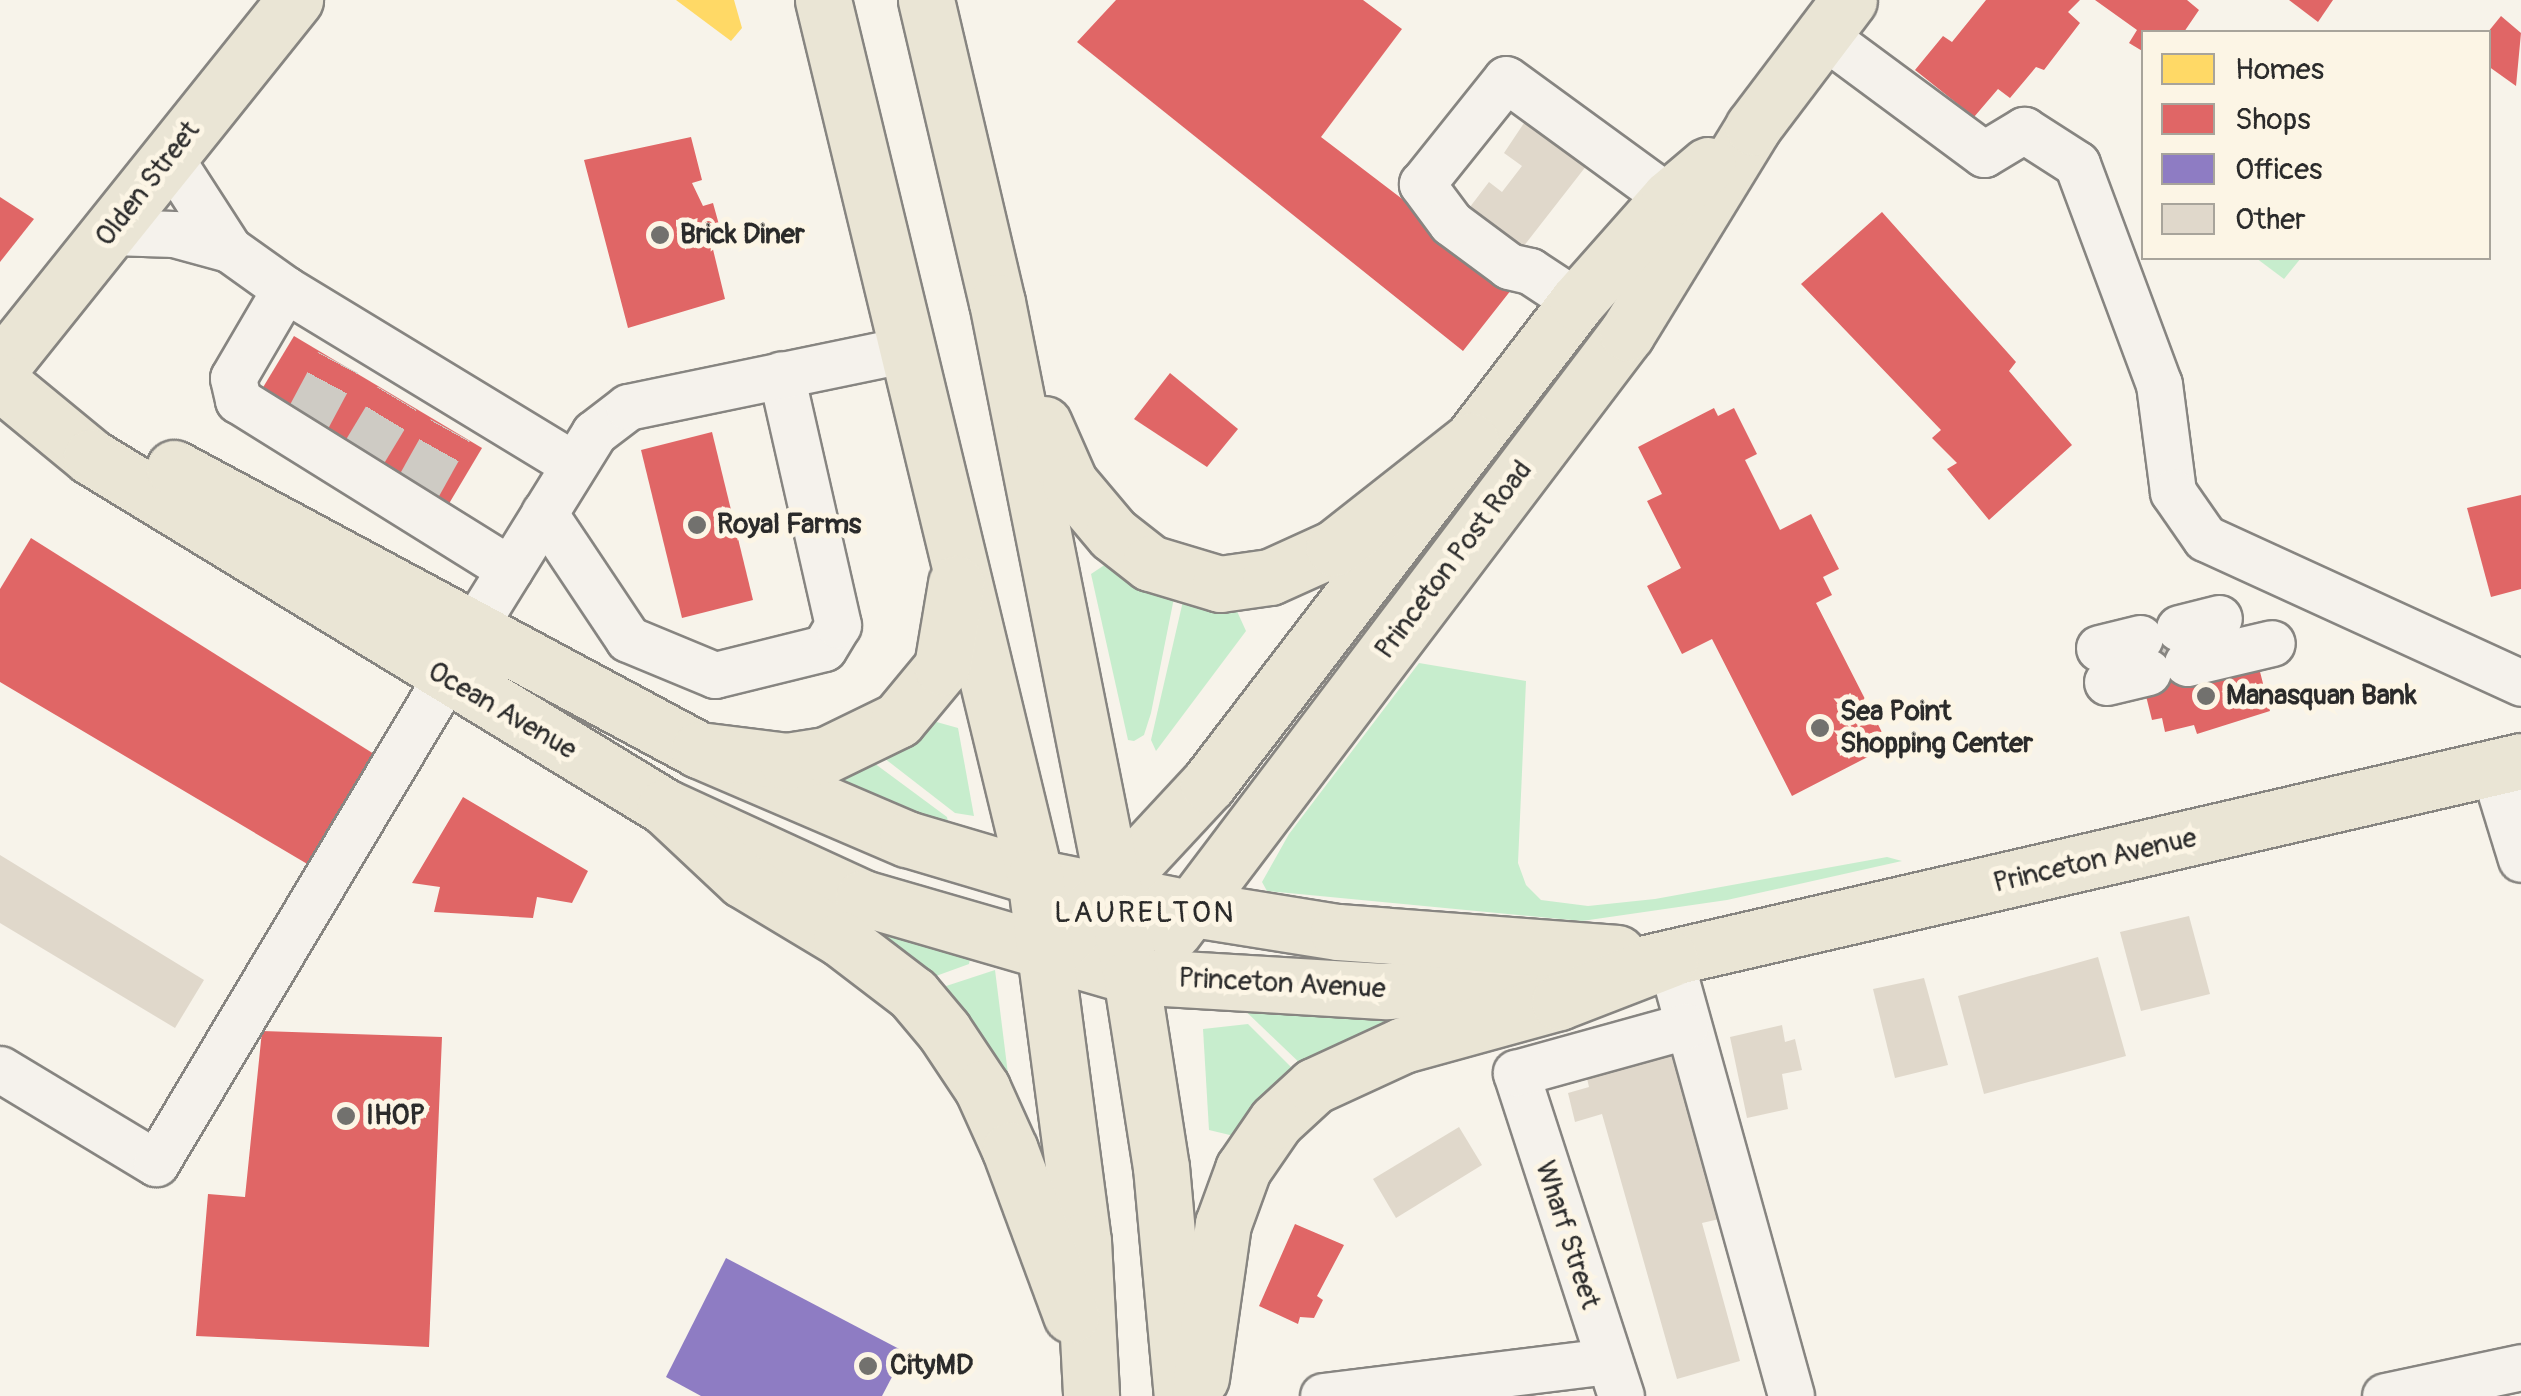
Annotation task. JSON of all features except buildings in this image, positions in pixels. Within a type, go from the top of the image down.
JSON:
[{"type":"main road","name":"Olden Street","points":[[0,368],[296,0]]},
{"type":"main road","points":[[824,0],[1034,876],[1048,956],[1083,1242],[1091,1381]]},
{"type":"main road","points":[[926,0],[997,302],[1131,976],[1161,1167],[1182,1396]]},
{"type":"main road","name":"Princeton Post Road","points":[[1131,976],[1194,909],[1627,333],[1753,127],[1836,17]]},
{"type":"main road","name":"Princeton Post Road","points":[[1048,956],[1114,890],[1208,784],[1577,302],[1669,198],[1753,127]]},
{"type":"main road","points":[[997,302],[1070,483],[1113,534],[1150,563],[1183,576],[1220,584],[1270,577],[1334,548],[1472,440]]},
{"type":"main road","name":"Ocean Avenue","points":[[0,381],[78,412],[698,750],[907,838],[1034,876],[1114,890]]},
{"type":"main road","name":"Ocean Avenue","points":[[0,381],[91,457],[445,679],[665,808],[863,898],[1048,956]]},
{"type":"main road","points":[[698,750],[807,758],[898,720],[942,667],[958,550]]},
{"type":"main road","name":"Princeton Avenue","points":[[1048,956],[1131,976],[1460,988],[1564,982],[2507,764]]},
{"type":"main road","points":[[665,808],[743,880],[841,939],[913,994],[944,1031],[982,1088],[1010,1150],[1091,1381]]},
{"type":"main road","name":"Princeton Avenue","points":[[1114,890],[1194,909],[1338,932],[1670,959]]},
{"type":"main road","points":[[1198,1396],[1223,1224],[1243,1169],[1276,1121],[1314,1086],[1354,1064],[1558,1002],[1670,959]]},
{"type":"street","points":[[1836,17],[1984,154],[2024,130],[2077,164],[2159,384],[2174,492],[2205,538],[2521,683]]},
{"type":"street","points":[[1577,302],[1530,271],[1509,266],[1451,223],[1422,184],[1506,79],[1669,198]]},
{"type":"street","points":[[170,156],[229,250]]},
{"type":"street","points":[[112,232],[174,234],[229,250],[285,289],[348,348],[459,415],[574,465]]},
{"type":"street","points":[[285,289],[233,378],[238,400],[301,429],[411,496],[510,569]]},
{"type":"street","points":[[472,630],[594,433],[628,407],[909,349]]},
{"type":"street","points":[[544,514],[628,639],[715,675],[824,648],[838,625],[780,374]]},
{"type":"street","points":[[0,1069],[156,1164],[445,679]]},
{"type":"street","points":[[2507,764],[2521,859]]},
{"type":"street","points":[[1670,959],[1791,1396]]},
{"type":"street","name":"Wharf Street","points":[[1615,1378],[1516,1073],[1686,1026]]},
{"type":"street","points":[[2385,1396],[2521,1367]]},
{"type":"street","points":[[1323,1396],[1615,1378]]},
{"type":"green space","points":[[2259,260],[2299,260],[2284,279]]},
{"type":"green space","points":[[1109,562],[1174,598],[1151,713],[1144,735],[1134,741],[1128,740],[1091,574]]},
{"type":"green space","points":[[1183,601],[1236,609],[1246,631],[1156,751],[1151,740]]},
{"type":"green space","points":[[1419,663],[1526,681],[1518,863],[1526,885],[1541,900],[1588,906],[1655,899],[1887,857],[1902,861],[1727,900],[1582,921],[1267,891],[1262,882],[1289,834]]},
{"type":"green space","points":[[933,721],[958,728],[974,816],[955,813],[884,758]]},
{"type":"green space","points":[[874,763],[947,817],[951,837],[830,776]]},
{"type":"green space","points":[[875,921],[972,948],[969,964],[925,980],[869,932]]},
{"type":"green space","points":[[995,970],[1009,1082],[934,990]]},
{"type":"green space","points":[[1236,1002],[1413,1010],[1305,1068]]},
{"type":"green space","points":[[1248,1024],[1297,1073],[1234,1136],[1209,1130],[1203,1029]]},
{"type":"tunnel","points":[[306,422],[338,362]]},
{"type":"tunnel","points":[[362,456],[397,398]]},
{"type":"tunnel","points":[[417,489],[450,430]]},
{"type":"tunnel","points":[[2144,655],[2183,646]]},
{"type":"place","name":"Brick Diner","points":[[660,235]]},
{"type":"place","name":"Royal Farms","points":[[697,525]]},
{"type":"place","name":"Manasquan Bank","points":[[2206,696]]},
{"type":"place","name":"Sea Point Shopping Center","points":[[1820,728]]},
{"type":"place","name":"IHOP","points":[[346,1116]]},
{"type":"place","name":"CityMD","points":[[868,1366]]},
{"type":"district","name":"LAURELTON","points":[[1145,913]]}]
